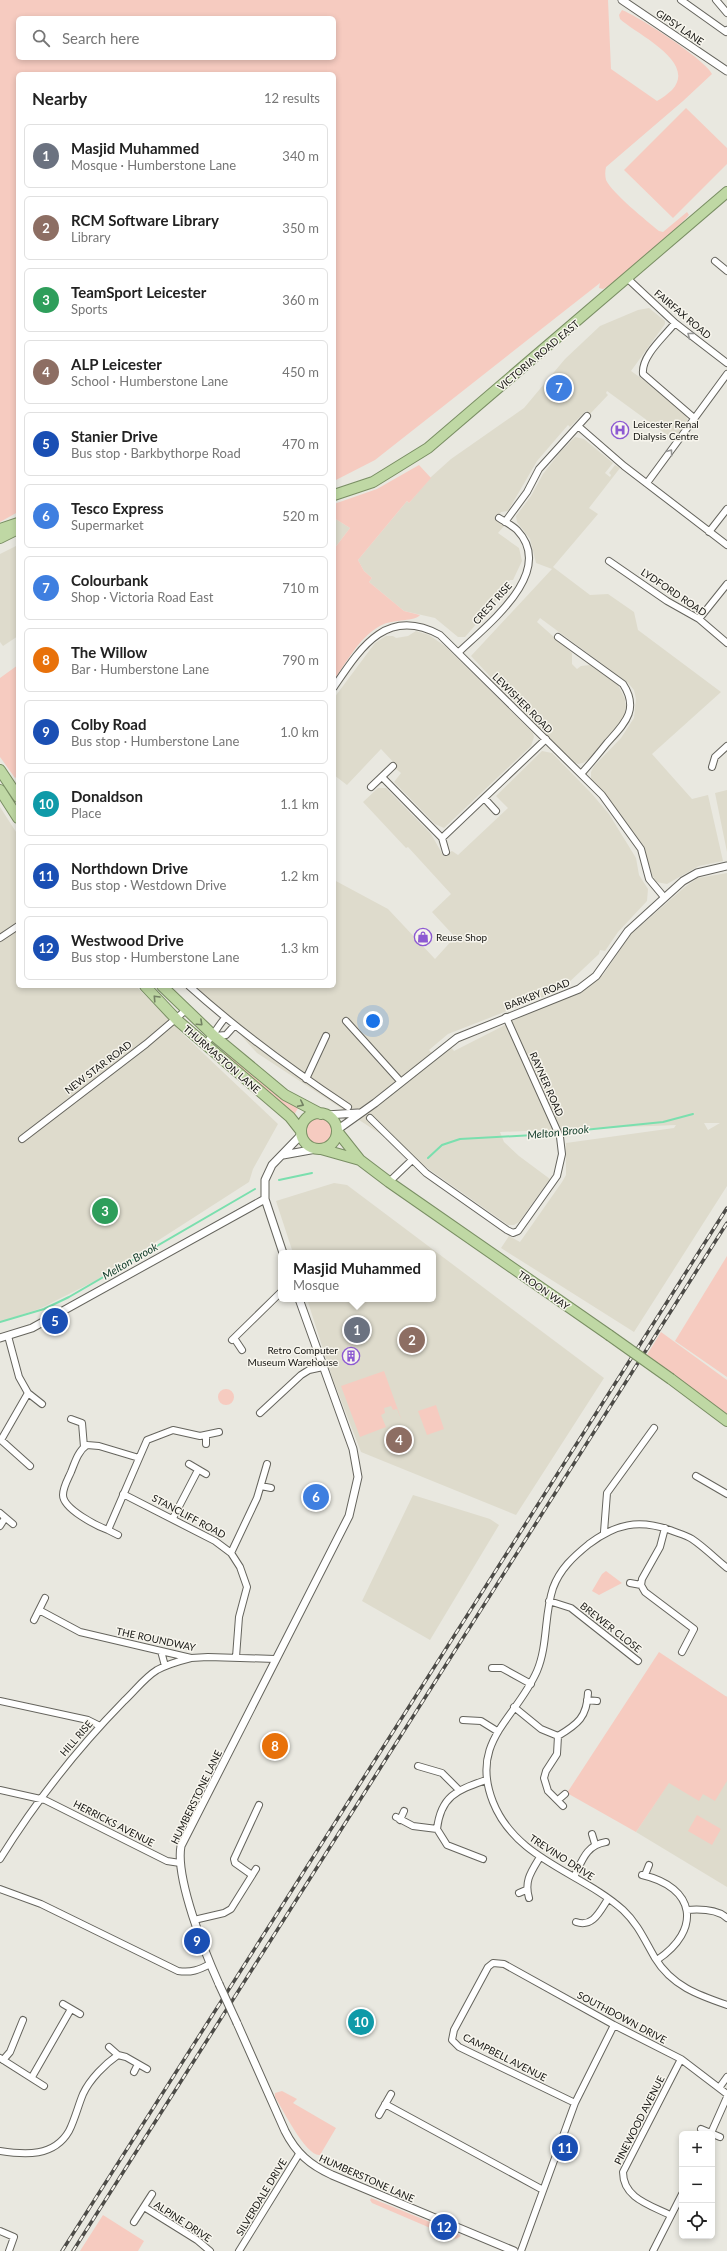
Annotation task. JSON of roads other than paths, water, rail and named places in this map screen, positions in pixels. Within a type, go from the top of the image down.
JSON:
[{"type":"highway","name":"VICTORIA ROAD EAST","points":[[336,494],[373,482],[428,448],[628,279],[727,192]]},
{"type":"highway","points":[[0,529],[16,524]]},
{"type":"highway","points":[[0,538],[16,530]]},
{"type":"highway","points":[[0,770],[16,794]]},
{"type":"highway","points":[[0,790],[16,815]]},
{"type":"highway","name":"THURMASTON LANE","points":[[147,988],[177,1020],[204,1045],[290,1117],[302,1132]]},
{"type":"highway","name":"THURMASTON LANE","points":[[164,988],[214,1036],[285,1095],[323,1114]]},
{"type":"highway","points":[[315,1114],[323,1114],[333,1119],[337,1130],[331,1145],[318,1149],[306,1144],[302,1132],[305,1120],[315,1114]]},
{"type":"highway","name":"TROON WAY","points":[[337,1130],[360,1160],[389,1182],[609,1335],[727,1421]]},
{"type":"highway","name":"TROON WAY","points":[[318,1149],[360,1160]]},
{"type":"street","name":"GIPSY LANE","points":[[622,0],[727,70]]},
{"type":"street","points":[[681,0],[727,31]]},
{"type":"street","points":[[716,0],[727,13]]},
{"type":"street","points":[[715,261],[727,271]]},
{"type":"street","name":"FAIRFAX ROAD","points":[[628,279],[675,323],[727,363]]},
{"type":"street","points":[[675,323],[648,357],[643,367],[643,374],[694,418]]},
{"type":"street","points":[[647,483],[727,374]]},
{"type":"street","points":[[505,522],[527,492],[540,468],[587,416]]},
{"type":"street","points":[[578,426],[606,452],[727,545]]},
{"type":"street","points":[[709,532],[727,509]]},
{"type":"street","name":"CREST RISE","points":[[459,652],[505,606],[524,581],[528,572],[529,551],[524,539],[516,529],[499,518]]},
{"type":"street","name":"LYDFORD ROAD","points":[[609,561],[667,601],[699,619],[727,643]]},
{"type":"street","points":[[699,619],[727,584]]},
{"type":"street","name":"LEWISHER ROAD","points":[[336,683],[376,634],[388,628],[408,625],[430,629],[440,635],[459,652],[602,795],[636,840],[641,849],[649,879],[664,897]]},
{"type":"street","points":[[558,637],[623,684],[629,693],[630,702],[627,721],[581,774]]},
{"type":"street","points":[[442,838],[485,799],[546,739]]},
{"type":"street","points":[[712,767],[715,756],[727,746]]},
{"type":"street","points":[[371,787],[393,766]]},
{"type":"street","points":[[382,777],[442,838],[446,852]]},
{"type":"street","points":[[485,799],[496,811]]},
{"type":"street","name":"BARKBY ROAD","points":[[337,1130],[358,1113],[375,1103],[457,1038],[506,1017],[579,989],[596,976],[628,931],[683,881],[697,873],[727,866]]},
{"type":"street","points":[[0,938],[16,927]]},
{"type":"street","points":[[191,988],[234,1026],[306,1079],[348,1107]]},
{"type":"street","name":"NEW STAR ROAD","points":[[22,1139],[177,1020],[186,1010]]},
{"type":"street","name":"RAYNER ROAD","points":[[412,1160],[451,1191],[513,1233],[522,1227],[557,1176],[562,1154],[560,1137],[506,1017]]},
{"type":"street","points":[[204,1045],[214,1036],[217,1027],[225,1018]]},
{"type":"street","points":[[346,1021],[401,1082]]},
{"type":"street","points":[[214,1036],[226,1035],[234,1026]]},
{"type":"street","points":[[306,1079],[326,1036]]},
{"type":"street","name":"BARKBY ROAD","points":[[323,1114],[358,1113]]},
{"type":"street","points":[[370,1118],[412,1160],[389,1182]]},
{"type":"street","points":[[282,1250],[265,1199],[267,1172],[283,1156],[302,1132]]},
{"type":"street","points":[[283,1156],[318,1149]]},
{"type":"street","points":[[0,1338],[32,1328],[265,1199]]},
{"type":"street","points":[[242,1350],[233,1339],[278,1295]]},
{"type":"street","name":"HUMBERSTONE LANE","points":[[300,1302],[353,1449],[358,1477],[355,1496],[349,1516],[184,1839],[180,1852],[180,1863],[194,1920],[210,1964],[285,2132],[299,2154],[318,2168],[332,2175],[514,2251]]},
{"type":"street","points":[[8,1336],[19,1376],[28,1393],[42,1404]]},
{"type":"street","points":[[260,1413],[301,1375],[309,1370],[323,1367]]},
{"type":"street","points":[[28,1393],[0,1441],[30,1466]]},
{"type":"street","points":[[266,1408],[270,1414]]},
{"type":"street","points":[[71,1419],[82,1423],[84,1447]]},
{"type":"street","points":[[604,1532],[607,1493],[654,1428]]},
{"type":"street","points":[[108,1530],[147,1440],[166,1431],[179,1430],[206,1436],[219,1432]]},
{"type":"street","points":[[206,1436],[206,1444]]},
{"type":"street","points":[[118,1535],[85,1518],[66,1504],[64,1499],[64,1488],[78,1453],[84,1447],[99,1446],[139,1458]]},
{"type":"street","points":[[189,1464],[206,1474]]},
{"type":"street","points":[[231,1553],[261,1486],[267,1464]]},
{"type":"street","points":[[173,1518],[198,1470]]},
{"type":"street","points":[[696,1476],[727,1494]]},
{"type":"street","points":[[261,1486],[271,1488]]},
{"type":"street","name":"STANCLIFF ROAD","points":[[123,1494],[173,1518],[215,1541],[231,1553],[240,1567],[247,1587],[239,1617],[236,1657]]},
{"type":"street","points":[[0,1526],[2,1515],[13,1524]]},
{"type":"street","name":"TREVINO DRIVE","points":[[727,1568],[691,1538],[664,1528],[635,1523],[604,1532],[570,1559],[554,1586],[549,1601],[543,1650],[531,1684],[497,1731],[488,1753],[486,1780],[493,1801],[510,1830],[525,1846],[608,1899],[634,1921],[657,1960],[675,1981],[689,1991],[727,2004]]},
{"type":"street","points":[[641,1585],[642,1579],[660,1546],[664,1528]]},
{"type":"street","points":[[630,1583],[641,1585],[646,1592],[694,1629],[682,1652]]},
{"type":"street","points":[[34,1620],[45,1598]]},
{"type":"street","name":"BREWER CLOSE","points":[[549,1601],[571,1608],[638,1661]]},
{"type":"street","name":"THE ROUNDWAY","points":[[39,1610],[80,1632],[191,1658],[236,1657],[276,1659]]},
{"type":"street","points":[[161,1651],[165,1666]]},
{"type":"street","name":"HILL RISE","points":[[0,1858],[39,1798],[100,1726],[143,1681],[165,1666],[191,1658]]},
{"type":"street","points":[[502,1660],[502,1668]]},
{"type":"street","points":[[492,1668],[502,1668],[531,1684]]},
{"type":"street","points":[[558,1736],[575,1726],[580,1721],[587,1696],[597,1701]]},
{"type":"street","points":[[0,1701],[88,1720],[100,1726]]},
{"type":"street","points":[[514,1707],[541,1729],[558,1736]]},
{"type":"street","points":[[463,1720],[480,1721],[497,1731]]},
{"type":"street","points":[[558,1736],[557,1754],[546,1771],[544,1778],[548,1790],[564,1806]]},
{"type":"street","points":[[418,1766],[442,1773],[459,1790]]},
{"type":"street","points":[[483,1859],[447,1845],[438,1829],[439,1819],[444,1804],[450,1797],[459,1790],[486,1780]]},
{"type":"street","name":"HERRICKS AVENUE","points":[[0,1790],[39,1798],[167,1861],[180,1863]]},
{"type":"street","points":[[558,1800],[565,1794]]},
{"type":"street","points":[[252,1875],[235,1863],[234,1860],[259,1805]]},
{"type":"street","points":[[404,1811],[398,1818],[412,1826],[438,1829]]},
{"type":"street","points":[[592,1834],[595,1844]]},
{"type":"street","points":[[574,1877],[586,1852],[595,1844],[606,1842]]},
{"type":"street","points":[[472,1863],[476,1856]]},
{"type":"street","points":[[529,1898],[526,1890],[528,1878],[540,1857]]},
{"type":"street","points":[[649,1865],[643,1875],[677,1891],[684,1901],[687,1910],[684,1930],[678,1942],[670,1952],[657,1960]]},
{"type":"street","points":[[194,1920],[224,1913],[231,1909],[256,1868]]},
{"type":"street","points":[[0,1889],[41,1904],[178,1971],[188,1972],[210,1964]]},
{"type":"street","points":[[518,1893],[526,1890]]},
{"type":"street","points":[[576,1922],[584,1924],[590,1922],[598,1915],[608,1899]]},
{"type":"street","points":[[687,1910],[698,1909],[712,1911],[722,1914],[727,1918]]},
{"type":"street","points":[[584,1924],[585,1931]]},
{"type":"street","name":"CAMPBELL AVENUE","points":[[504,1964],[493,1963],[488,1967],[454,2030],[452,2040],[459,2047],[575,2103]]},
{"type":"street","name":"SOUTHDOWN DRIVE","points":[[504,1964],[614,2025],[681,2058],[727,2095]]},
{"type":"street","points":[[63,2004],[80,2014]]},
{"type":"street","points":[[32,2077],[71,2009]]},
{"type":"street","points":[[23,2020],[10,2052],[2,2059],[44,2086]]},
{"type":"street","points":[[521,2251],[575,2103],[614,2025]]},
{"type":"street","points":[[109,2047],[118,2055],[147,2069]]},
{"type":"street","points":[[0,2151],[29,2155],[51,2148],[61,2141],[69,2131],[88,2085],[118,2055]]},
{"type":"street","name":"PINEWOOD AVENUE","points":[[670,2215],[642,2201],[627,2190],[623,2172],[681,2058]]},
{"type":"street","points":[[134,2072],[138,2064]]},
{"type":"street","points":[[719,2088],[727,2077]]},
{"type":"street","points":[[380,2115],[391,2094]]},
{"type":"street","points":[[712,2131],[727,2095]]},
{"type":"street","points":[[385,2104],[543,2190]]},
{"type":"street","points":[[701,2129],[706,2131]]},
{"type":"street","points":[[715,2135],[720,2137]]},
{"type":"street","name":"SILVERDALE DRIVE","points":[[239,2251],[299,2154]]},
{"type":"street","points":[[134,2222],[152,2194]]},
{"type":"street","points":[[653,2251],[679,2199]]},
{"type":"street","name":"ALPINE DRIVE","points":[[144,2207],[197,2240],[210,2251]]},
{"type":"street","points":[[0,2231],[14,2237],[9,2251]]},
{"type":"waterway","name":"Melton Brook","points":[[428,1158],[442,1145],[460,1139],[534,1135],[663,1122],[693,1114]]},
{"type":"waterway","name":"Melton Brook","points":[[279,1180],[312,1173]]},
{"type":"waterway","name":"Melton Brook","points":[[0,1322],[44,1309],[69,1297],[255,1189]]},
{"type":"railway","points":[[62,2251],[727,1208]]},
{"type":"railway","points":[[73,2251],[727,1223]]},
{"type":"place","name":"Colourbank","points":[[559,388]]},
{"type":"place","name":"Leicester Renal Dialysis Centre","points":[[620,430]]},
{"type":"place","name":"Reuse Shop","points":[[423,937]]},
{"type":"place","name":"TeamSport Leicester","points":[[105,1211]]},
{"type":"place","name":"Stanier Drive","points":[[55,1321]]},
{"type":"place","name":"Masjid Muhammed","points":[[357,1330]]},
{"type":"place","name":"RCM Software Library","points":[[412,1340]]},
{"type":"place","name":"Retro Computer Museum Warehouse","points":[[351,1356]]},
{"type":"place","name":"ALP Leicester","points":[[399,1440]]},
{"type":"place","name":"Tesco Express","points":[[316,1497]]},
{"type":"place","name":"The Willow","points":[[275,1746]]},
{"type":"place","name":"Colby Road","points":[[197,1941]]},
{"type":"place","name":"Donaldson","points":[[361,2022]]},
{"type":"place","name":"Northdown Drive","points":[[565,2148]]},
{"type":"place","name":"Westwood Drive","points":[[444,2227]]}]
